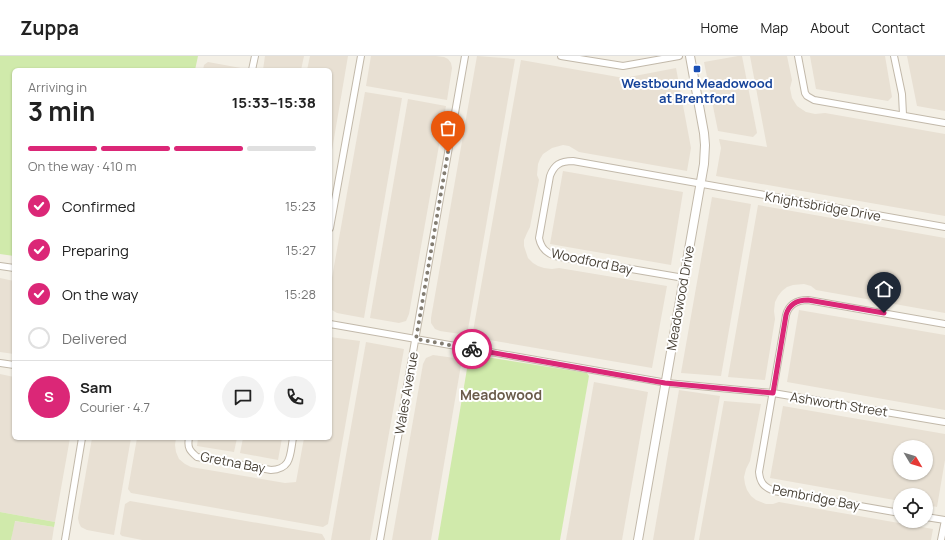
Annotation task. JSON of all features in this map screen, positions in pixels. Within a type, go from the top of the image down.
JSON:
[{"type":"street","points":[[252,68],[255,56]]},
{"type":"street","points":[[332,217],[361,56]]},
{"type":"street","name":"Wales Avenue","points":[[380,540],[465,56]]},
{"type":"street","points":[[561,56],[623,66],[679,56]]},
{"type":"street","name":"Meadowood Drive","points":[[638,540],[705,155],[704,133],[690,56]]},
{"type":"street","points":[[798,56],[805,93],[811,98],[945,123]]},
{"type":"street","points":[[894,56],[902,94],[903,116]]},
{"type":"street","name":"Woodford Bay","points":[[684,278],[555,256],[546,252],[541,246],[539,238],[550,176],[558,164],[573,161],[701,184]]},
{"type":"street","name":"Knightsbridge Drive","points":[[701,184],[945,227]]},
{"type":"street","points":[[0,266],[12,268]]},
{"type":"street","name":"Pembridge Bay","points":[[893,511],[774,491],[762,483],[759,472],[787,311],[791,305],[797,301],[808,300],[945,324]]},
{"type":"street","name":"Ashworth Street","points":[[332,324],[665,383],[773,393],[945,422]]},
{"type":"street","points":[[0,363],[12,365]]},
{"type":"street","points":[[67,540],[82,440]]},
{"type":"street","name":"Gretna Bay","points":[[189,440],[188,444],[191,452],[197,457],[271,470],[277,470],[288,462],[293,440]]},
{"type":"street","points":[[933,518],[945,520],[942,540]]},
{"type":"shaded area","points":[[265,56],[304,56],[301,68],[263,68]]},
{"type":"shaded area","points":[[310,56],[348,56],[332,150],[332,68],[307,68]]},
{"type":"shaded area","points":[[371,56],[436,56],[448,59],[452,68],[447,100],[366,86]]},
{"type":"shaded area","points":[[477,56],[515,59],[467,335],[435,329],[431,323],[431,318]]},
{"type":"shaded area","points":[[742,56],[757,133],[753,137],[718,131],[704,62]]},
{"type":"shaded area","points":[[750,56],[787,56],[792,80],[790,88],[792,98],[797,106],[806,112],[815,114],[825,113],[945,134],[945,216],[716,176],[721,148],[719,139],[767,147]]},
{"type":"shaded area","points":[[810,56],[885,56],[892,97],[888,101],[816,89]]},
{"type":"shaded area","points":[[907,56],[945,56],[945,111],[917,106]]},
{"type":"shaded area","points":[[521,60],[624,78],[676,68],[691,148],[687,171],[579,152],[569,146],[563,145],[552,148],[543,154],[538,164],[537,175],[539,180],[530,227],[524,240],[524,246],[528,258],[533,263],[544,268],[559,268],[667,286],[652,368],[472,337]]},
{"type":"shaded area","points":[[208,62],[241,68],[203,68],[204,65]]},
{"type":"shaded area","points":[[365,92],[402,98],[364,318],[337,313],[332,310],[332,278]]},
{"type":"shaded area","points":[[408,99],[446,106],[409,314],[406,321],[399,323],[370,318]]},
{"type":"shaded area","points":[[563,171],[683,192],[671,265],[550,244]]},
{"type":"shaded area","points":[[712,197],[751,204],[721,376],[681,373]]},
{"type":"shaded area","points":[[758,205],[945,238],[945,313],[816,290],[811,286],[804,284],[793,285],[782,291],[775,302],[775,319],[765,380],[728,377]]},
{"type":"shaded area","points":[[0,278],[12,281],[12,354],[0,352]]},
{"type":"shaded area","points":[[799,310],[945,335],[945,410],[787,382]]},
{"type":"shaded area","points":[[332,337],[360,341],[328,524],[323,527],[131,493],[128,489],[137,440],[176,440],[176,452],[179,459],[191,467],[285,483],[296,482],[304,440],[332,440]]},
{"type":"shaded area","points":[[366,342],[404,349],[370,540],[331,540]]},
{"type":"shaded area","points":[[433,355],[462,359],[431,540],[392,540],[423,364],[426,358]]},
{"type":"shaded area","points":[[0,374],[12,377],[12,440],[70,440],[55,522],[0,512]]},
{"type":"shaded area","points":[[594,382],[648,392],[622,540],[566,540]]},
{"type":"shaded area","points":[[679,390],[720,396],[694,540],[653,540]]},
{"type":"shaded area","points":[[724,401],[761,404],[750,461],[744,477],[747,490],[756,500],[766,504],[779,502],[893,522],[893,528],[933,529],[931,540],[699,540]]},
{"type":"shaded area","points":[[783,406],[945,434],[945,460],[937,507],[933,506],[933,488],[893,488],[893,500],[770,478]]},
{"type":"shaded area","points":[[92,440],[131,440],[114,535],[87,530],[81,527],[78,518]]},
{"type":"shaded area","points":[[198,440],[237,440],[234,452],[197,446]]},
{"type":"shaded area","points":[[243,440],[282,440],[278,460],[240,453]]},
{"type":"shaded area","points":[[130,501],[322,534],[325,540],[142,540],[122,536],[120,534],[125,504]]},
{"type":"shaded area","points":[[14,521],[54,527],[52,540],[11,540]]},
{"type":"green space","points":[[0,56],[198,56],[195,68],[12,68],[12,256],[0,254]]},
{"type":"green space","points":[[473,355],[587,373],[589,376],[560,540],[438,540],[469,357]]},
{"type":"green space","points":[[0,512],[55,522],[54,527],[15,521],[11,540],[0,540]]},
{"type":"way so far","points":[[448,152],[416,339],[472,349]]},
{"type":"place","name":"Westbound Meadowood at Brentford","points":[[697,69]]},
{"type":"district","name":"Meadowood","points":[[501,394]]},
{"type":"route","points":[[472,349],[665,383],[773,393],[786,315],[791,305],[795,302],[800,300],[808,300],[884,313]]}]
